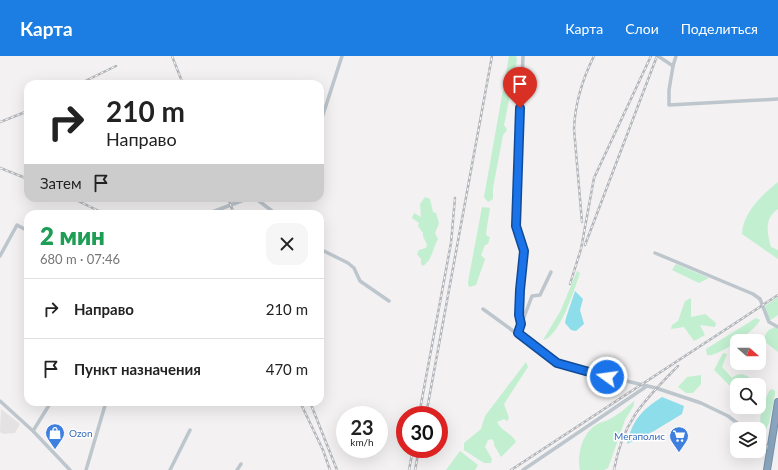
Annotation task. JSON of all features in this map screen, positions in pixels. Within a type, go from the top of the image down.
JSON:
[{"type":"highway","points":[[767,470],[778,402]]},
{"type":"street","points":[[324,112],[342,56]]},
{"type":"street","points":[[521,324],[519,315],[520,290],[524,251],[516,226],[523,56]]},
{"type":"street","points":[[658,56],[673,66]]},
{"type":"street","points":[[676,56],[669,90],[669,105],[778,99]]},
{"type":"street","points":[[218,210],[238,202]]},
{"type":"street","points":[[260,202],[271,210]]},
{"type":"street","points":[[0,256],[17,225],[24,229]]},
{"type":"street","points":[[324,251],[348,263],[354,268],[360,281],[389,301]]},
{"type":"street","points":[[655,254],[753,294],[760,299],[769,322],[778,327]]},
{"type":"street","points":[[518,333],[532,296],[540,295],[551,272]]},
{"type":"street","points":[[483,309],[518,333],[557,363],[578,370],[647,386],[700,403],[728,416],[736,422]]},
{"type":"street","points":[[523,470],[647,386]]},
{"type":"street","points":[[0,401],[33,431],[70,470]]},
{"type":"street","points":[[33,431],[49,406]]},
{"type":"street","points":[[86,470],[105,406]]},
{"type":"street","points":[[170,470],[190,430]]},
{"type":"street","points":[[766,446],[770,449]]},
{"type":"street","points":[[237,470],[241,464]]},
{"type":"shaded area","points":[[1,409],[20,424],[15,433],[3,434],[0,432]]},
{"type":"green space","points":[[509,56],[516,56],[517,60],[504,125],[507,130],[503,135],[493,188],[493,199],[488,202],[484,197]]},
{"type":"green space","points":[[778,182],[778,209],[770,217],[768,236],[771,247],[778,250],[778,259],[742,234],[746,218],[754,205]]},
{"type":"green space","points":[[425,197],[430,199],[433,212],[436,213],[439,223],[435,233],[438,239],[431,257],[423,266],[421,264],[421,259],[417,254],[419,250],[426,248],[427,245],[423,233],[418,226],[419,223],[412,218],[414,213],[421,217],[420,204]]},
{"type":"green space","points":[[482,207],[490,208],[486,233],[487,236],[490,237],[488,244],[485,245],[481,255],[485,259],[476,285],[470,287],[468,282]]},
{"type":"green space","points":[[676,264],[709,278],[699,283],[672,270]]},
{"type":"green space","points":[[577,271],[580,273],[566,311],[555,331],[543,340],[561,310]]},
{"type":"green space","points":[[778,297],[778,315],[769,321],[765,306]]},
{"type":"green space","points":[[691,298],[691,317],[705,314],[716,323],[715,327],[700,325],[705,335],[694,341],[684,327],[671,329],[672,325],[678,321],[685,301]]},
{"type":"green space","points":[[756,318],[760,320],[746,334],[730,334]]},
{"type":"green space","points":[[775,327],[778,329],[778,352],[766,343],[766,334],[770,329]]},
{"type":"green space","points":[[730,334],[730,346],[727,348],[712,355],[707,355],[706,349]]},
{"type":"green space","points":[[723,353],[727,354],[722,367],[732,378],[730,378],[730,386],[714,370]]},
{"type":"green space","points":[[526,362],[528,367],[504,404],[509,418],[507,421],[504,419],[497,422],[501,428],[516,442],[501,457],[492,439],[488,440],[485,447],[492,459],[491,463],[484,463],[464,450],[464,443],[481,429],[485,416]]},
{"type":"green space","points":[[701,375],[701,384],[693,393],[686,393],[678,387],[687,377]]},
{"type":"green space","points":[[736,375],[745,375],[750,378],[732,378]]},
{"type":"green space","points":[[772,389],[775,391],[775,394],[769,423],[766,430],[766,422],[760,422],[760,418],[761,414],[766,414],[766,398],[769,391]]},
{"type":"green space","points":[[634,401],[634,405],[625,420],[608,468],[604,470],[580,470],[580,451],[587,434],[596,425],[615,416]]},
{"type":"green space","points":[[460,451],[478,465],[475,470],[446,470]]},
{"type":"water","points":[[575,291],[583,299],[580,310],[584,324],[576,331],[571,330],[565,323]]},
{"type":"water","points":[[662,397],[684,406],[682,414],[654,431],[627,444],[632,428],[639,416],[649,406]]},
{"type":"railway","points":[[172,56],[181,80]]},
{"type":"railway","points":[[428,406],[492,56]]},
{"type":"railway","points":[[582,222],[574,129],[580,92],[594,56]]},
{"type":"railway","points":[[570,284],[581,249],[594,178],[651,56]]},
{"type":"railway","points":[[585,245],[657,56]]},
{"type":"railway","points":[[87,80],[116,66]]},
{"type":"railway","points":[[0,122],[24,113]]},
{"type":"railway","points":[[0,168],[24,177]]},
{"type":"railway","points":[[421,406],[451,243],[455,198]]},
{"type":"railway","points":[[80,202],[97,210]]},
{"type":"railway","points":[[230,202],[232,210]]},
{"type":"railway","points":[[511,470],[778,295]]},
{"type":"railway","points":[[614,470],[618,453],[629,424],[645,401],[678,366]]},
{"type":"railway","points":[[302,406],[323,450],[330,470]]},
{"type":"railway","points":[[312,406],[337,470]]},
{"type":"railway","points":[[409,470],[411,458]]},
{"type":"railway","points":[[415,470],[417,458]]},
{"type":"place","name":"Ozon","points":[[55,450]]},
{"type":"place","name":"Мегаполис","points":[[679,453]]},
{"type":"route","points":[[520,108],[516,226],[524,251],[520,290],[519,315],[521,324],[518,333],[557,363],[607,377]]}]
